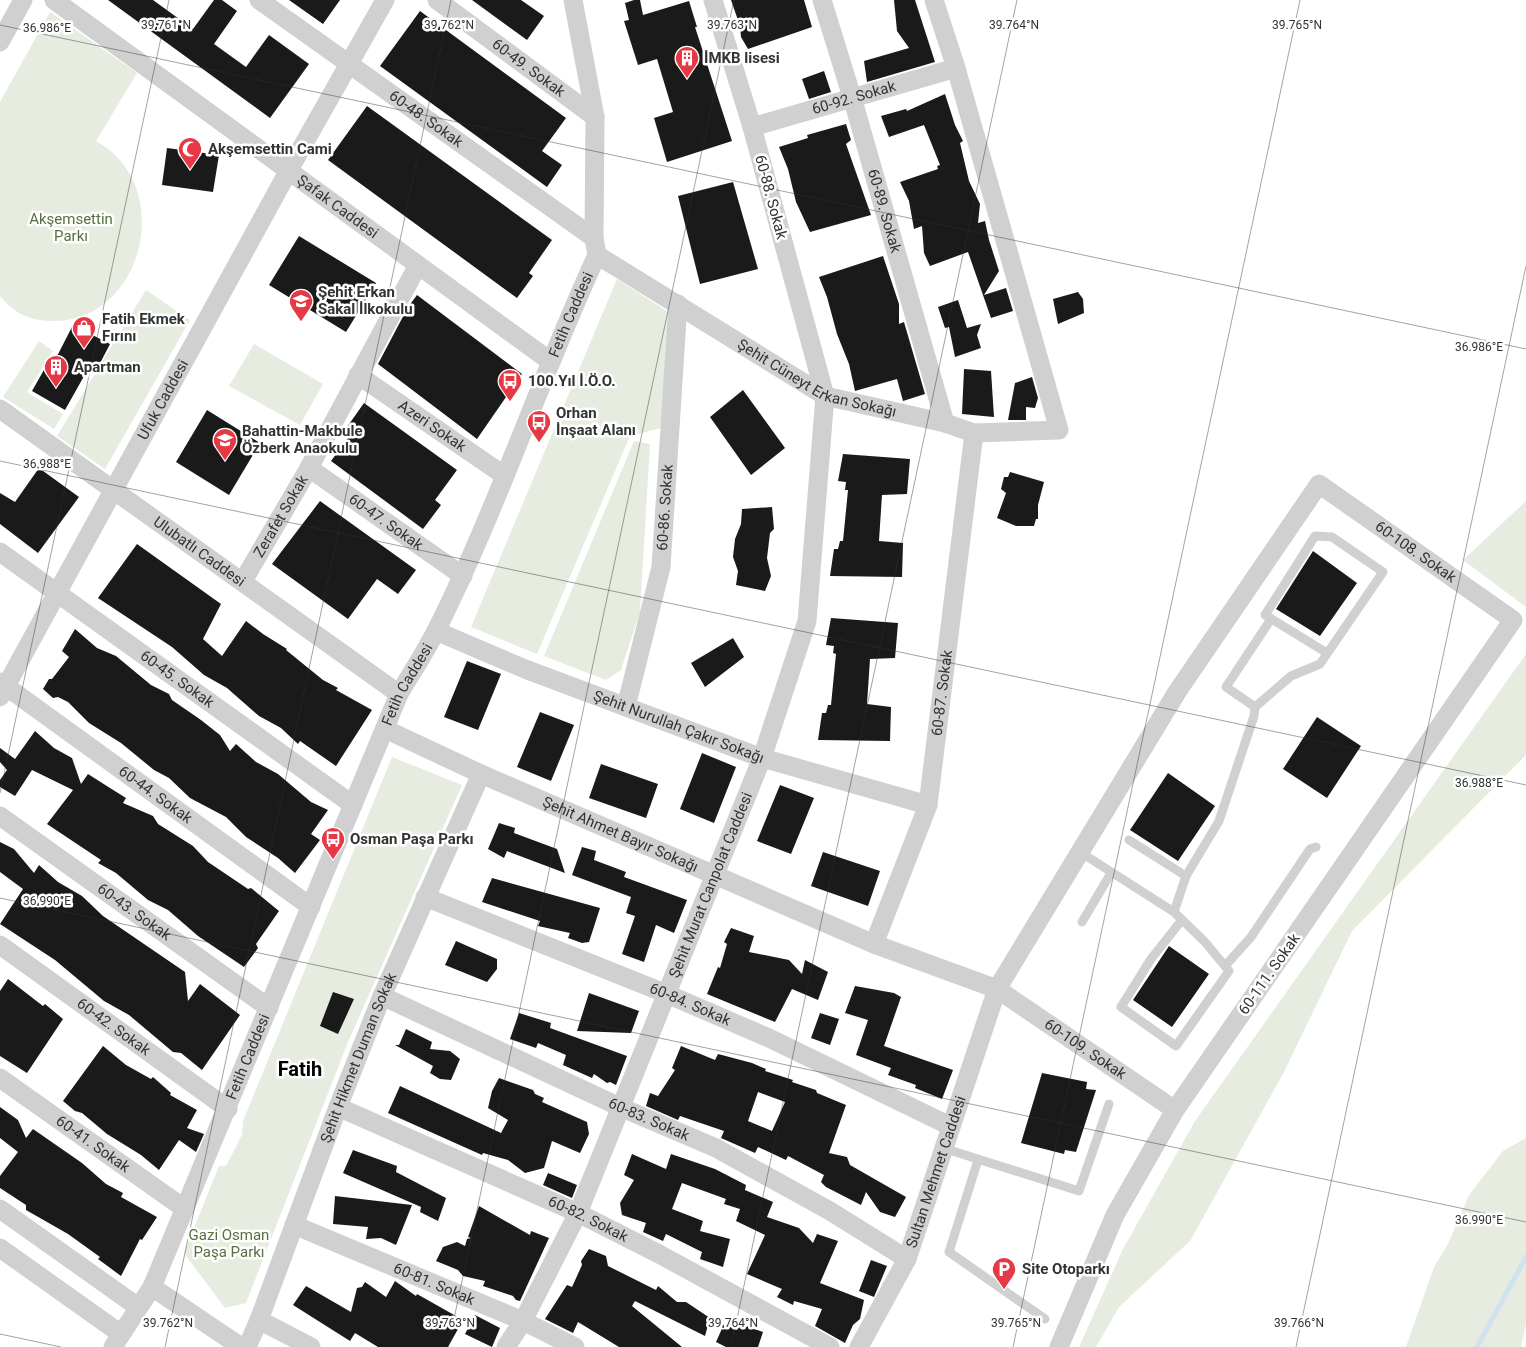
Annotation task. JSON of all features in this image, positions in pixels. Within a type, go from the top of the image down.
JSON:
[{"type":"street","points":[[0,42],[23,0]]},
{"type":"street","name":"Şafak Caddesi","points":[[54,0],[550,361]]},
{"type":"street","name":"60-48. Sokak","points":[[259,0],[596,247]]},
{"type":"street","name":"Ufuk Caddesi","points":[[2,689],[58,593],[113,489],[385,0]]},
{"type":"street","name":"60-49. Sokak","points":[[437,0],[595,117]]},
{"type":"street","name":"Fetih Caddesi","points":[[117,1340],[152,1287],[228,1109],[399,694],[436,631],[463,576],[596,247],[595,117],[573,0]]},
{"type":"street","name":"60-88. Sokak","points":[[713,0],[752,128],[825,396]]},
{"type":"street","name":"60-89. Sokak","points":[[822,0],[852,97],[945,423]]},
{"type":"street","points":[[934,0],[956,68]]},
{"type":"street","name":"60-92. Sokak","points":[[752,128],[852,97],[956,68]]},
{"type":"street","name":"Şehit Cüneyt Erkan Sokağı","points":[[596,247],[678,304],[825,396],[945,423],[974,433],[1059,430],[956,68]]},
{"type":"street","name":"Zerafet Sokak","points":[[243,581],[309,468],[418,266]]},
{"type":"street","name":"60-86. Sokak","points":[[626,707],[661,568],[678,304]]},
{"type":"street","name":"Azeri Sokak","points":[[358,375],[505,476]]},
{"type":"street","name":"Şehit Murat Canpolat Caddesi","points":[[506,1347],[523,1321],[578,1213],[716,876],[762,758],[808,621],[825,396]]},
{"type":"street","name":"Ulubatlı Caddesi","points":[[0,409],[399,694]]},
{"type":"street","name":"60-87. Sokak","points":[[874,944],[928,805],[974,433]]},
{"type":"street","name":"60-47. Sokak","points":[[309,468],[463,576]]},
{"type":"street","name":"60-108. Sokak","points":[[1319,484],[1513,620]]},
{"type":"street","name":"Sultan Mehmet Caddesi","points":[[859,1347],[907,1259],[997,989],[1178,692],[1319,484]]},
{"type":"street","name":"60-45. Sokak","points":[[0,552],[353,805]]},
{"type":"street","name":"60-111. Sokak","points":[[1059,1347],[1115,1214],[1175,1110],[1513,620]]},
{"type":"street","name":"Şehit Nurullah Çakır Sokağı","points":[[436,631],[525,669],[762,758],[928,805]]},
{"type":"street","name":"60-44. Sokak","points":[[2,689],[311,906]]},
{"type":"street","name":"Şehit Ahmet Bayır Sokağı","points":[[385,729],[481,774],[874,944],[997,989]]},
{"type":"street","name":"Şehit Hikmet Duman Sokak","points":[[247,1347],[259,1320],[338,1107],[382,996],[481,774]]},
{"type":"street","name":"60-43. Sokak","points":[[0,816],[269,1008]]},
{"type":"street","name":"60-84. Sokak","points":[[425,897],[667,994],[769,1038],[950,1126]]},
{"type":"street","name":"60-42. Sokak","points":[[0,945],[228,1109]]},
{"type":"street","name":"60-109. Sokak","points":[[997,989],[1175,1110]]},
{"type":"street","name":"60-83. Sokak","points":[[382,996],[620,1107],[716,1148],[830,1211],[907,1259]]},
{"type":"street","name":"60-41. Sokak","points":[[0,1078],[185,1209]]},
{"type":"street","name":"60-82. Sokak","points":[[338,1107],[578,1213],[659,1254],[830,1347]]},
{"type":"street","points":[[0,1210],[138,1307]]},
{"type":"street","name":"60-81. Sokak","points":[[294,1225],[523,1321],[575,1347]]},
{"type":"street","points":[[0,1248],[117,1340]]},
{"type":"street","points":[[152,1287],[241,1347]]},
{"type":"street","points":[[259,1320],[311,1347]]},
{"type":"lane","points":[[1174,912],[1186,876],[1219,821],[1254,716],[1255,707],[1291,676],[1320,664],[1328,653],[1383,572],[1332,537],[1316,536],[1265,616],[1328,653]]},
{"type":"lane","points":[[1255,707],[1226,688],[1271,619]]},
{"type":"lane","points":[[1129,840],[1186,876]]},
{"type":"lane","points":[[1225,966],[1252,937],[1310,849],[1316,847]]},
{"type":"lane","points":[[1080,852],[1174,912],[1181,921],[1206,942],[1229,971],[1176,1046],[1121,1007],[1151,959],[1181,921]]},
{"type":"lane","points":[[1082,922],[1111,873]]},
{"type":"lane","points":[[943,1148],[1079,1191],[1109,1104]]},
{"type":"lane","points":[[978,1160],[949,1252],[1045,1319]]},
{"type":"green space","name":"Akşemsettin Parkı","points":[[50,12],[137,73],[96,141],[121,162],[136,188],[142,218],[138,249],[127,277],[108,301],[82,316],[49,321],[34,319],[16,311],[0,296],[0,102]]},
{"type":"green space","points":[[617,279],[673,315],[661,428],[630,436],[537,654],[471,627]]},
{"type":"green space","points":[[146,290],[190,320],[105,469],[57,436]]},
{"type":"green space","points":[[39,341],[53,351],[27,392],[63,414],[54,429],[3,397]]},
{"type":"green space","points":[[254,344],[323,384],[300,425],[229,386]]},
{"type":"green space","points":[[634,441],[650,444],[640,612],[621,670],[606,680],[544,656]]},
{"type":"green space","points":[[1526,501],[1526,607],[1463,560]]},
{"type":"green space","points":[[1526,654],[1526,755],[1352,931],[1283,1074],[1190,1241],[1119,1307],[1096,1347],[1079,1347],[1123,1249],[1195,1121]]},
{"type":"green space","name":"Gazi Osman Paşa Parkı","points":[[392,757],[462,785],[348,1042],[246,1303],[225,1308],[184,1253],[219,1166],[226,1166],[242,1135],[243,1121]]},
{"type":"green space","points":[[1526,1138],[1526,1324],[1521,1347],[1406,1347],[1434,1267],[1448,1244],[1469,1195],[1503,1151]]},
{"type":"building","points":[[108,0],[153,0],[193,29],[214,0],[222,0],[237,11],[214,44],[246,67],[269,35],[309,64],[270,118]]},
{"type":"building","points":[[289,0],[340,0],[323,24]]},
{"type":"building","points":[[472,0],[521,0],[544,16],[527,40]]},
{"type":"building","name":"İMKB lisesi","points":[[640,0],[643,15],[689,1],[697,27],[695,27],[732,141],[667,162],[654,118],[673,112],[657,59],[638,65],[624,21],[629,20],[625,3]]},
{"type":"building","points":[[731,0],[804,0],[812,27],[748,49],[741,37],[740,26]]},
{"type":"building","points":[[894,0],[915,0],[935,62],[867,82],[864,61],[909,48],[897,31]]},
{"type":"building","points":[[420,11],[566,118],[542,151],[562,165],[547,187],[380,66]]},
{"type":"building","points":[[824,71],[831,92],[809,99],[802,79]]},
{"type":"building","points":[[945,94],[955,125],[963,141],[960,143],[969,181],[980,204],[978,223],[985,221],[999,271],[984,295],[1006,288],[1013,311],[991,318],[968,252],[930,266],[924,253],[922,226],[914,229],[909,201],[900,182],[938,169],[937,166],[940,165],[924,125],[889,137],[881,116],[906,109],[907,111]]},
{"type":"building","points":[[367,106],[552,240],[529,273],[533,276],[517,298],[328,160]]},
{"type":"building","points":[[846,124],[851,140],[846,144],[871,215],[810,232],[796,202],[788,169],[779,147],[808,138],[807,135]]},
{"type":"building","name":"Akşemsettin Cami","points":[[167,148],[219,155],[213,192],[162,185]]},
{"type":"building","points":[[733,182],[758,269],[700,284],[678,196]]},
{"type":"building","points":[[299,236],[376,283],[346,332],[269,285]]},
{"type":"building","points":[[883,256],[899,304],[899,324],[904,322],[925,394],[903,401],[897,379],[855,391],[849,364],[837,334],[827,297],[819,277]]},
{"type":"building","points":[[1078,292],[1083,299],[1084,313],[1058,324],[1053,299]]},
{"type":"building","points":[[417,295],[522,374],[477,439],[378,364],[408,307]]},
{"type":"building","points":[[958,300],[967,328],[981,324],[977,335],[981,348],[955,357],[949,327],[945,328],[938,307]]},
{"type":"building","points":[[73,325],[110,344],[95,373],[88,369],[65,410],[32,391],[49,361],[53,364]]},
{"type":"building","points":[[964,369],[991,371],[994,417],[962,414]]},
{"type":"building","points":[[1032,377],[1038,398],[1035,408],[1026,407],[1026,420],[1008,420],[1015,383]]},
{"type":"building","points":[[743,390],[785,448],[751,475],[710,417]]},
{"type":"building","points":[[364,403],[457,470],[435,500],[441,505],[423,529],[331,461],[353,431],[347,427]]},
{"type":"building","points":[[207,410],[260,443],[229,495],[176,462]]},
{"type":"building","points":[[843,454],[910,459],[907,494],[882,495],[879,541],[903,543],[902,577],[830,576],[834,549],[838,549],[840,541],[843,541],[848,490],[845,490],[846,482],[838,481]]},
{"type":"building","points":[[39,468],[79,497],[38,553],[0,524],[0,493],[15,502]]},
{"type":"building","points":[[1010,472],[1044,482],[1038,505],[1038,519],[1036,519],[1034,526],[1016,526],[997,518],[1006,493],[1001,489],[1004,477],[1008,477]]},
{"type":"building","points":[[320,501],[416,570],[398,594],[377,579],[348,619],[272,564]]},
{"type":"building","points":[[772,507],[774,529],[770,533],[767,558],[771,576],[765,591],[736,585],[738,571],[733,557],[735,539],[741,524],[742,509]]},
{"type":"building","points":[[137,544],[221,604],[203,639],[222,656],[246,621],[287,649],[323,680],[338,688],[336,690],[372,710],[336,766],[300,741],[298,744],[281,728],[259,716],[227,688],[204,675],[172,647],[98,598]]},
{"type":"building","points":[[1313,551],[1357,583],[1320,636],[1276,609]]},
{"type":"building","points":[[831,618],[898,623],[895,658],[870,659],[867,704],[891,707],[890,741],[818,740],[822,713],[826,713],[828,705],[831,705],[836,654],[833,653],[834,646],[826,645]]},
{"type":"building","points":[[75,629],[97,648],[116,656],[151,685],[169,694],[172,700],[220,735],[230,751],[236,744],[256,762],[278,774],[311,802],[328,810],[311,834],[320,840],[295,873],[278,858],[246,837],[226,817],[190,798],[169,778],[154,770],[121,743],[89,723],[68,702],[58,697],[53,698],[43,689],[49,679],[52,679],[69,657],[62,651]]},
{"type":"building","points":[[733,638],[744,657],[705,687],[691,663]]},
{"type":"building","points":[[467,661],[501,674],[478,730],[444,717]]},
{"type":"building","points":[[540,712],[574,725],[551,781],[517,767]]},
{"type":"building","points":[[1317,717],[1361,746],[1327,798],[1283,769]]},
{"type":"building","points":[[35,731],[54,748],[72,758],[81,784],[88,774],[126,798],[123,803],[153,816],[158,824],[193,846],[208,862],[248,889],[251,888],[279,911],[256,944],[258,948],[244,967],[198,936],[168,910],[148,900],[116,873],[98,863],[101,860],[47,824],[73,790],[32,770],[15,796],[0,787],[0,780],[7,770],[0,762],[0,748],[15,759]]},
{"type":"building","points":[[702,753],[736,767],[714,823],[680,809]]},
{"type":"building","points":[[601,764],[658,784],[646,818],[589,798]]},
{"type":"building","points":[[1168,773],[1215,806],[1178,861],[1130,830]]},
{"type":"building","points":[[780,785],[814,798],[791,854],[757,841]]},
{"type":"building","points":[[499,823],[515,828],[514,833],[557,849],[565,873],[507,851],[504,858],[488,849]]},
{"type":"building","points":[[0,842],[14,849],[34,873],[39,865],[58,882],[82,896],[103,916],[185,972],[188,1001],[200,984],[240,1015],[202,1070],[181,1053],[173,1052],[129,1015],[104,1001],[55,960],[0,924],[23,889],[0,872]]},
{"type":"building","points":[[582,847],[596,851],[594,860],[626,872],[624,877],[687,900],[674,933],[656,925],[644,962],[622,954],[635,916],[626,913],[631,897],[572,875]]},
{"type":"building","points":[[823,852],[880,871],[868,906],[811,886]]},
{"type":"building","points":[[492,878],[600,908],[589,942],[582,943],[568,938],[570,933],[538,926],[540,921],[482,902]]},
{"type":"building","points":[[731,928],[754,936],[749,952],[789,960],[802,974],[805,960],[828,972],[818,1000],[792,989],[775,1022],[707,994],[718,967],[720,968],[727,944],[724,942]]},
{"type":"building","points":[[456,941],[497,959],[497,969],[487,982],[445,965]]},
{"type":"building","points":[[1169,946],[1209,974],[1172,1027],[1133,1000]]},
{"type":"building","points":[[8,979],[43,1006],[45,1004],[63,1019],[27,1073],[0,1056],[0,991]]},
{"type":"building","points":[[855,986],[894,993],[901,997],[884,1046],[953,1070],[942,1099],[915,1088],[916,1085],[888,1075],[891,1068],[856,1055],[868,1020],[845,1013]]},
{"type":"building","points":[[333,992],[354,999],[338,1034],[320,1026]]},
{"type":"building","points":[[589,993],[639,1011],[631,1033],[577,1031]]},
{"type":"building","points":[[519,1013],[551,1023],[550,1028],[627,1056],[616,1085],[610,1082],[607,1083],[594,1074],[592,1078],[563,1065],[566,1055],[538,1043],[536,1048],[510,1039]]},
{"type":"building","points":[[820,1013],[839,1019],[830,1045],[811,1038]]},
{"type":"building","points":[[406,1029],[432,1042],[430,1049],[450,1051],[460,1059],[451,1080],[440,1079],[430,1073],[433,1066],[395,1045],[399,1045]]},
{"type":"building","points":[[103,1046],[126,1065],[151,1079],[153,1077],[171,1093],[170,1095],[197,1110],[187,1128],[204,1134],[196,1152],[179,1140],[159,1170],[141,1155],[107,1134],[82,1113],[75,1111],[63,1101]]},
{"type":"building","points":[[681,1046],[715,1060],[718,1054],[752,1063],[766,1069],[765,1071],[793,1080],[792,1082],[816,1090],[817,1093],[846,1105],[829,1153],[847,1157],[850,1165],[906,1197],[895,1217],[880,1212],[866,1192],[861,1205],[826,1187],[821,1182],[824,1175],[788,1156],[786,1160],[758,1147],[755,1153],[721,1138],[724,1131],[680,1116],[678,1120],[646,1106],[650,1093],[658,1096],[675,1070],[672,1068]],"holes":[[[758,1092],[785,1102],[772,1131],[748,1121]]]},
{"type":"building","points":[[1042,1073],[1087,1082],[1086,1089],[1096,1090],[1076,1152],[1065,1150],[1064,1154],[1021,1143]]},
{"type":"building","points":[[499,1078],[533,1090],[535,1094],[544,1098],[542,1102],[587,1122],[589,1134],[580,1153],[552,1141],[544,1168],[525,1173],[508,1160],[483,1153],[482,1155],[388,1113],[400,1086],[501,1133],[508,1120],[488,1108],[492,1091]]},
{"type":"building","points":[[0,1107],[18,1120],[26,1138],[33,1129],[82,1163],[106,1184],[123,1193],[121,1197],[157,1217],[142,1240],[140,1239],[121,1276],[98,1259],[100,1257],[68,1234],[26,1210],[26,1205],[0,1188],[0,1176],[18,1152],[0,1138]]},
{"type":"building","points":[[353,1150],[397,1166],[396,1172],[446,1198],[438,1221],[420,1212],[421,1207],[343,1173]]},
{"type":"building","points":[[632,1154],[666,1169],[671,1154],[715,1169],[746,1185],[745,1190],[773,1202],[767,1217],[799,1228],[813,1243],[817,1234],[838,1241],[820,1283],[864,1300],[860,1319],[853,1325],[845,1343],[815,1326],[822,1309],[794,1301],[793,1305],[777,1297],[782,1289],[747,1274],[765,1235],[736,1221],[740,1209],[724,1204],[726,1199],[682,1183],[672,1209],[703,1221],[700,1231],[730,1239],[723,1267],[700,1259],[702,1252],[666,1234],[663,1241],[643,1232],[646,1223],[622,1215],[620,1203],[634,1180],[624,1175]]},
{"type":"building","points":[[548,1173],[577,1185],[572,1198],[543,1185]]},
{"type":"building","points":[[335,1196],[412,1205],[396,1245],[381,1238],[366,1239],[368,1227],[333,1224]]},
{"type":"building","points":[[479,1206],[530,1235],[531,1231],[549,1238],[520,1301],[516,1300],[513,1296],[483,1286],[485,1281],[463,1276],[458,1270],[436,1261],[443,1247],[457,1242],[465,1246],[467,1239],[471,1238],[468,1237]]},
{"type":"building","points":[[589,1249],[606,1256],[608,1266],[656,1290],[658,1286],[677,1302],[686,1302],[710,1318],[705,1336],[635,1301],[632,1306],[682,1347],[619,1347],[578,1322],[573,1333],[545,1319],[567,1285],[572,1287],[582,1265],[581,1261]]},
{"type":"building","points":[[871,1260],[887,1266],[874,1297],[859,1291]]},
{"type":"building","points":[[395,1281],[416,1296],[417,1294],[463,1320],[448,1347],[378,1347],[355,1333],[350,1341],[293,1305],[306,1286],[351,1312],[357,1288],[362,1287],[365,1282],[386,1297]]},
{"type":"building","points":[[475,1315],[500,1328],[492,1347],[465,1334]]},
{"type":"building","points":[[724,1324],[737,1330],[740,1324],[763,1332],[758,1347],[726,1347],[716,1342]]},
{"type":"waterway","points":[[1477,1347],[1526,1257]]},
{"type":"place","name":"İMKB lisesi","points":[[687,79]]},
{"type":"place","name":"Akşemsettin Cami","points":[[190,170]]},
{"type":"place","name":"Şehit Erkan Sakal İlkokulu","points":[[301,322]]},
{"type":"place","name":"Fatih Ekmek Fırını","points":[[84,349]]},
{"type":"place","name":"Apartman","points":[[56,388]]},
{"type":"place","name":"100.Yıl İ.Ö.O.","points":[[510,402]]},
{"type":"place","name":"Orhan İnşaat Alanı","points":[[539,443]]},
{"type":"place","name":"Bahattin-Makbule Özberk Anaokulu","points":[[225,461]]},
{"type":"place","name":"Osman Paşa Parkı","points":[[333,860]]},
{"type":"place","name":"Site Otoparkı","points":[[1004,1290]]},
{"type":"district","name":"Fatih","points":[[300,1069]]}]
